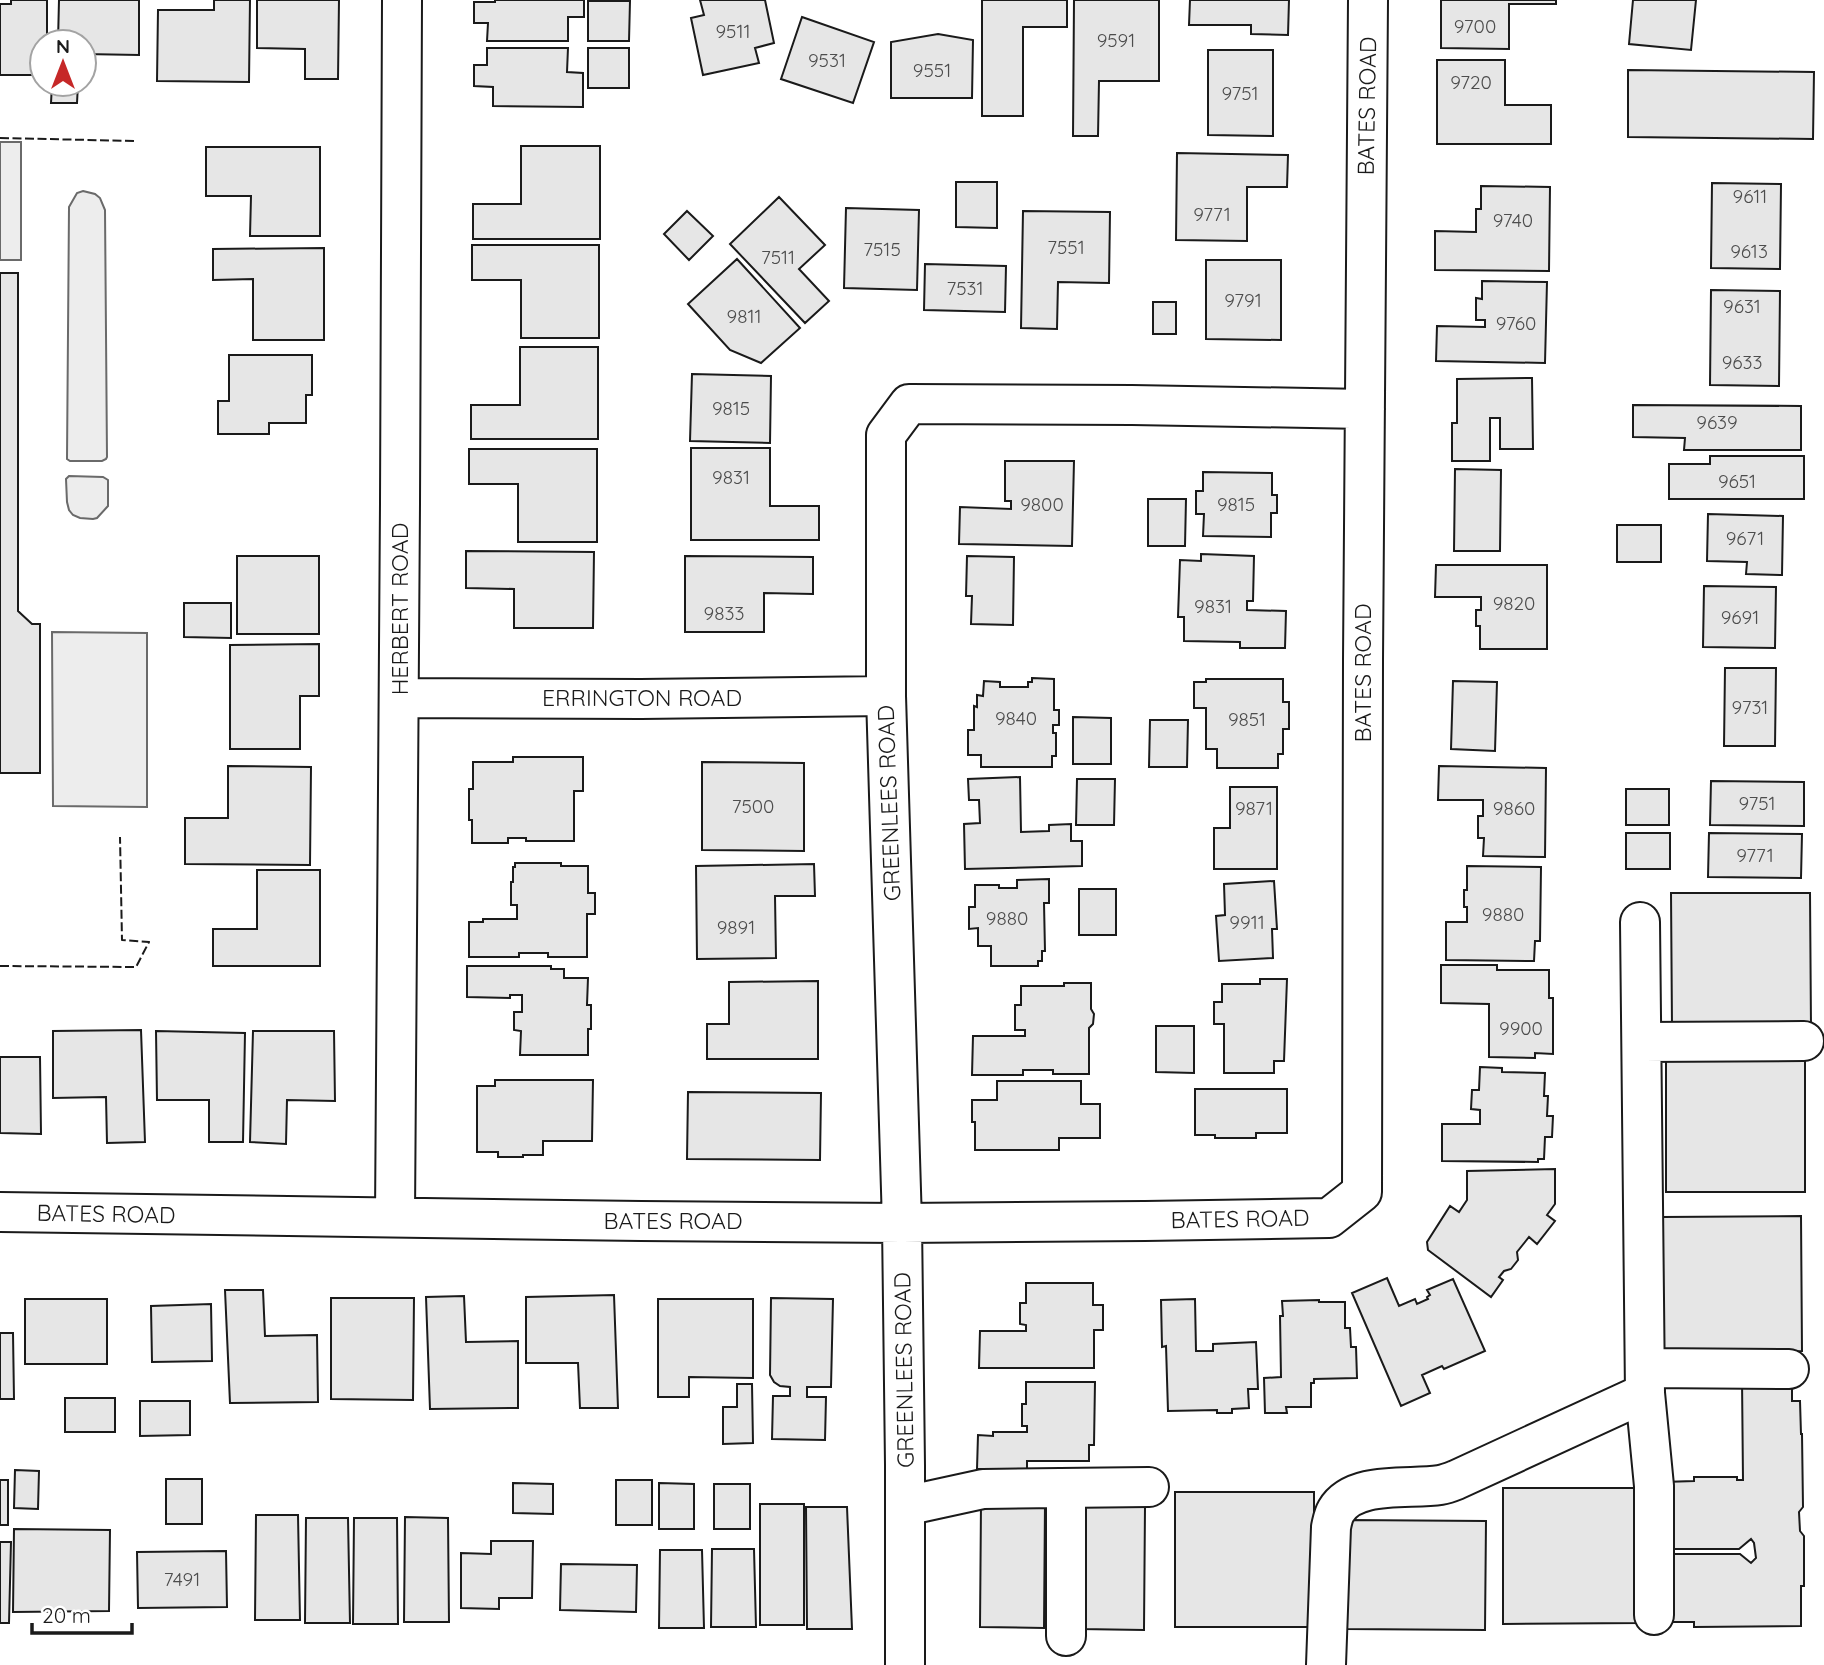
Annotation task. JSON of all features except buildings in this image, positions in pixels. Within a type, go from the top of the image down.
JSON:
[{"type":"street","name":"HERBERT ROAD","points":[[395,1217],[402,0]]},
{"type":"street","name":"BATES ROAD","points":[[0,1212],[902,1223],[1329,1218],[1362,1192],[1368,0]]},
{"type":"street","name":"GREENLEES ROAD","points":[[905,1665],[902,1223],[886,696],[886,435],[909,404],[1365,409]]},
{"type":"street","name":"ERRINGTON ROAD","points":[[399,698],[886,696]]},
{"type":"street","points":[[1640,922],[1645,1381],[1654,1486],[1654,1615]]},
{"type":"street","points":[[1642,1042],[1804,1041]]},
{"type":"street","points":[[1326,1665],[1331,1527],[1336,1512],[1345,1501],[1358,1493],[1373,1489],[1439,1485],[1456,1480],[1645,1381],[1789,1369]]},
{"type":"street","points":[[905,1506],[983,1489],[1149,1487]]},
{"type":"street","points":[[1066,1488],[1066,1636]]},
{"type":"shaded area","points":[[0,142],[21,142],[21,260],[0,260]]},
{"type":"shaded area","points":[[83,191],[100,198],[105,210],[107,457],[102,461],[67,459],[69,207],[77,193]]},
{"type":"shaded area","points":[[69,476],[103,477],[108,480],[108,506],[97,518],[80,518],[69,510],[66,479]]},
{"type":"shaded area","points":[[52,632],[147,633],[147,807],[53,806]]},
{"type":"fence","points":[[0,138],[135,141]]},
{"type":"fence","points":[[0,966],[136,967],[149,942],[122,940],[120,837]]}]
